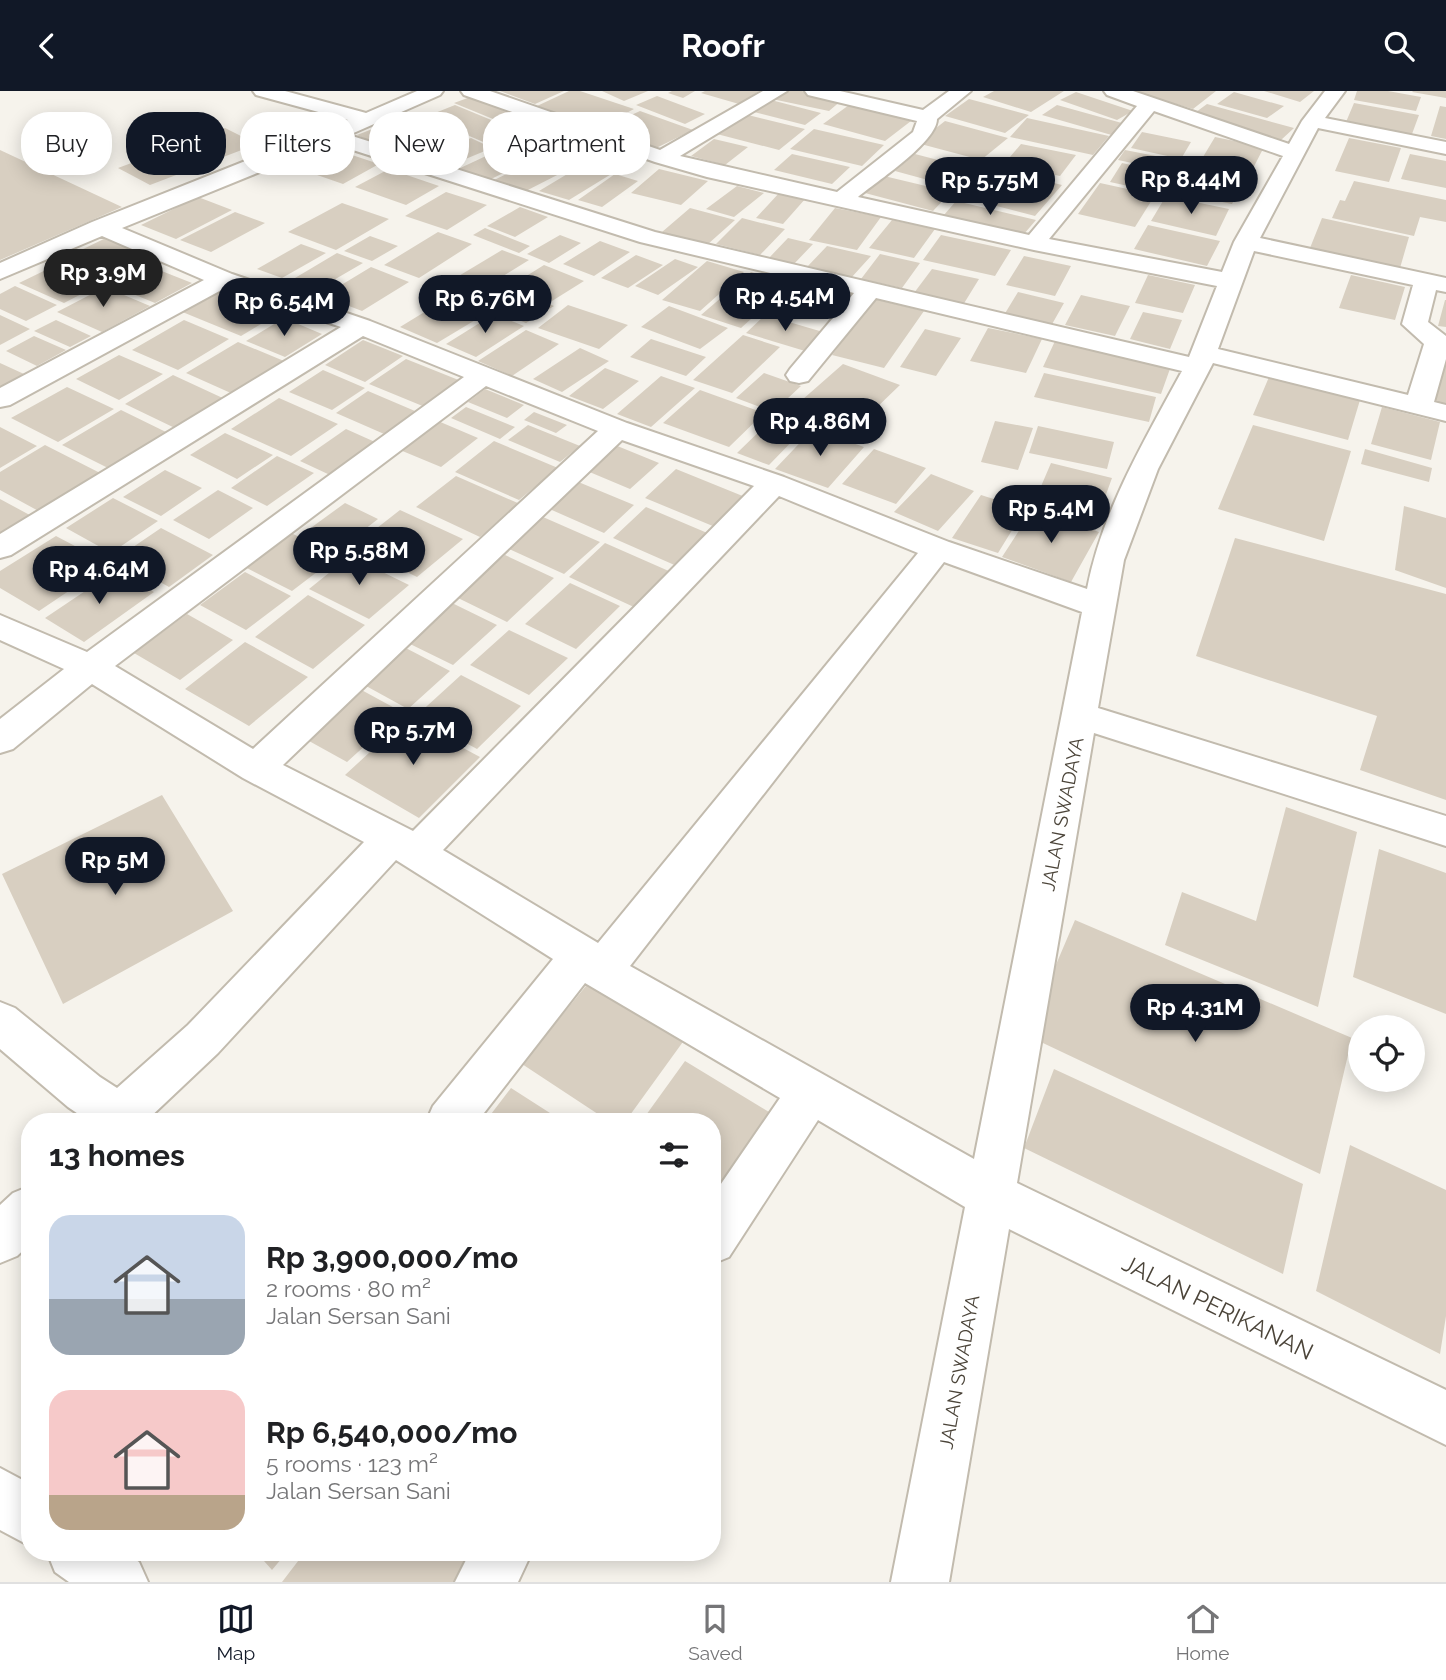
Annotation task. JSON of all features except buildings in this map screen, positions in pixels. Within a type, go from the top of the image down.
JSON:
[{"type":"street","points":[[263,91],[369,120]]},
{"type":"street","points":[[387,112],[433,91]]},
{"type":"street","points":[[471,91],[662,158],[1034,243],[1231,281]]},
{"type":"street","points":[[662,158],[777,91]]},
{"type":"street","points":[[815,91],[927,117]]},
{"type":"street","points":[[927,117],[961,91]]},
{"type":"street","points":[[1114,91],[1295,153]]},
{"type":"street","name":"JALAN SWADAYA","points":[[920,1582],[1108,561],[1143,470],[1200,360],[1246,242],[1312,121],[1335,91]]},
{"type":"street","points":[[1034,243],[1149,104]]},
{"type":"street","points":[[842,199],[920,136],[927,126],[927,117]]},
{"type":"street","points":[[355,125],[369,120]]},
{"type":"street","points":[[1312,121],[1446,148]]},
{"type":"street","points":[[355,144],[648,237],[870,290],[1419,405],[1446,413]]},
{"type":"street","points":[[0,272],[100,227],[240,171]]},
{"type":"street","points":[[100,227],[223,279],[361,326],[617,429],[774,483],[938,549],[1100,606]]},
{"type":"street","points":[[1246,242],[1436,283],[1416,324],[1438,342],[1419,405]]},
{"type":"street","points":[[0,398],[223,279]]},
{"type":"street","points":[[799,375],[870,290]]},
{"type":"street","points":[[0,548],[361,326]]},
{"type":"street","points":[[0,739],[90,667],[483,375]]},
{"type":"street","points":[[256,768],[617,429]]},
{"type":"street","points":[[122,1113],[404,845],[774,483]]},
{"type":"street","points":[[457,1113],[591,963],[938,549]]},
{"type":"street","name":"JALAN PERIKANAN","points":[[0,627],[90,667],[256,768],[404,845],[591,963],[810,1093],[990,1195],[1446,1418]]},
{"type":"street","points":[[1080,715],[1446,831]]},
{"type":"street","points":[[0,1022],[110,1113]]},
{"type":"street","points":[[721,1226],[810,1093]]},
{"type":"street","points":[[0,1238],[21,1218]]},
{"type":"street","points":[[0,1496],[21,1511]]},
{"type":"street","points":[[484,1582],[497,1561]]}]
